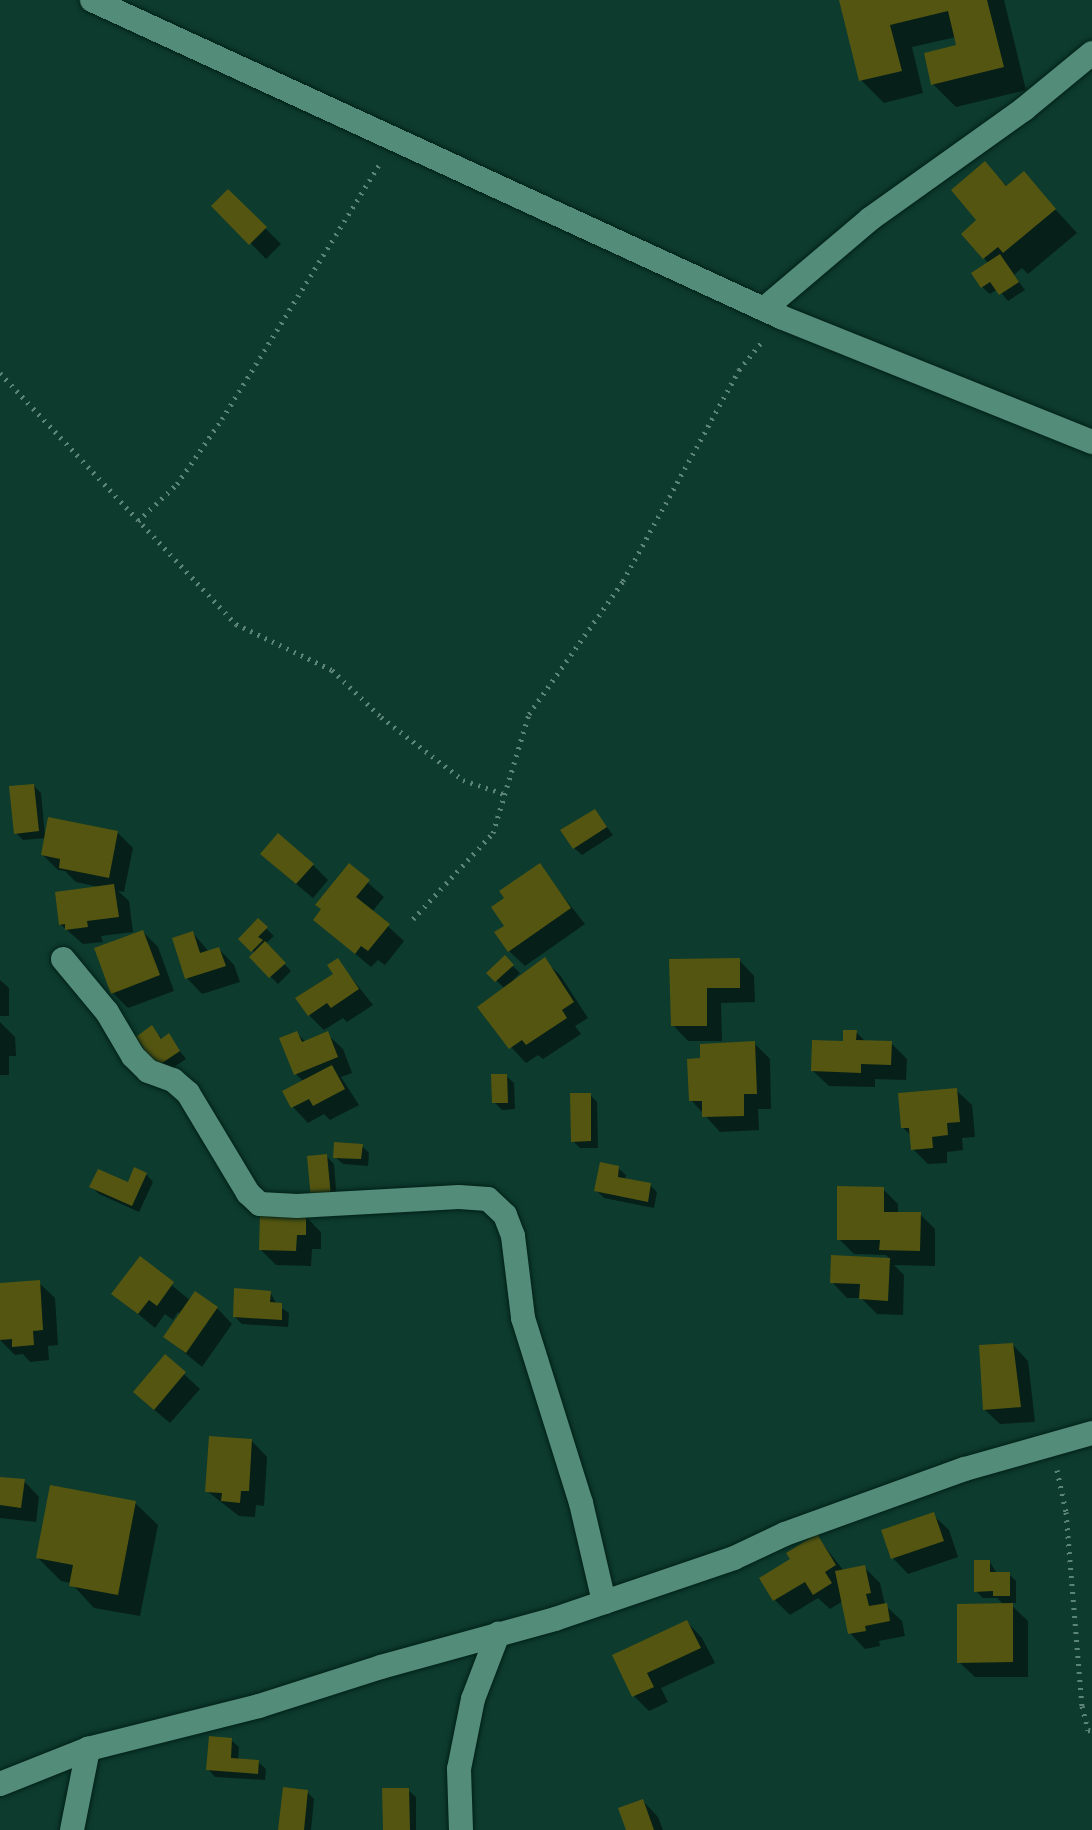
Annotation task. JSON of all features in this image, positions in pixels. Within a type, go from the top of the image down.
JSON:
[{"type":"street","points":[[92,0],[773,313],[1092,442]]},
{"type":"street","points":[[773,313],[870,219],[1024,109],[1092,53]]},
{"type":"street","points":[[63,959],[107,1012],[133,1056],[148,1071],[173,1080],[188,1093],[248,1193],[260,1204],[297,1206],[459,1197],[488,1199],[505,1215],[513,1236],[523,1318],[581,1503],[604,1602]]},
{"type":"street","points":[[0,1784],[88,1749],[259,1706],[604,1602],[734,1558],[856,1507],[1092,1433]]},
{"type":"street","points":[[461,1830],[459,1769],[473,1699],[498,1634]]},
{"type":"street","points":[[72,1830],[88,1749]]},
{"type":"path","points":[[138,521],[177,484],[222,419],[395,139]]},
{"type":"path","points":[[413,919],[493,833],[529,714],[623,581],[773,313]]},
{"type":"path","points":[[0,373],[236,624],[332,670],[381,717],[463,780],[504,794]]},
{"type":"path","points":[[1052,1444],[1066,1512],[1082,1706],[1088,1730],[1092,1731]]},
{"type":"building","points":[[839,0],[987,0],[1004,67],[931,85],[924,53],[956,45],[948,11],[890,25],[902,71],[859,81]]},
{"type":"building","points":[[985,161],[1006,186],[1024,171],[1056,209],[1003,253],[998,247],[983,259],[961,234],[976,220],[951,190]]},
{"type":"building","points":[[228,189],[267,227],[249,245],[211,206]]},
{"type":"building","points":[[1000,254],[1019,282],[999,295],[990,282],[981,288],[971,273]]},
{"type":"building","points":[[34,784],[39,831],[14,834],[9,786]]},
{"type":"building","points":[[595,809],[607,827],[573,849],[560,830]]},
{"type":"building","points":[[48,817],[118,831],[109,878],[59,868],[60,859],[41,855]]},
{"type":"building","points":[[278,833],[314,864],[296,884],[260,854]]},
{"type":"building","points":[[349,863],[370,880],[356,897],[390,924],[368,951],[361,946],[355,954],[313,920],[321,909],[315,905]]},
{"type":"building","points":[[540,863],[571,908],[508,952],[494,932],[504,926],[491,907],[504,898],[499,891]]},
{"type":"building","points":[[114,884],[119,917],[87,921],[88,927],[65,930],[65,924],[59,925],[55,892]]},
{"type":"building","points":[[258,918],[268,927],[258,937],[263,940],[251,952],[238,939]]},
{"type":"building","points":[[143,930],[160,975],[111,994],[94,948]]},
{"type":"building","points":[[193,931],[200,953],[219,947],[226,966],[185,979],[172,938]]},
{"type":"building","points":[[265,941],[286,963],[269,978],[249,957]]},
{"type":"building","points":[[505,955],[514,965],[495,982],[486,973]]},
{"type":"building","points":[[545,957],[574,1002],[562,1010],[567,1018],[526,1045],[522,1040],[509,1049],[477,1007]]},
{"type":"building","points":[[338,958],[359,989],[331,1008],[327,1003],[308,1016],[295,998],[333,974],[327,965]]},
{"type":"building","points":[[740,958],[740,988],[707,988],[707,1026],[671,1026],[669,959]]},
{"type":"building","points":[[152,1025],[161,1039],[169,1033],[180,1051],[156,1067],[136,1037]]},
{"type":"building","points":[[843,1030],[857,1030],[856,1040],[892,1041],[891,1065],[861,1064],[861,1073],[811,1071],[812,1040],[843,1041]]},
{"type":"building","points":[[297,1031],[302,1042],[328,1031],[338,1057],[294,1075],[279,1038]]},
{"type":"building","points":[[755,1041],[757,1094],[744,1094],[744,1116],[702,1117],[702,1101],[689,1101],[687,1059],[700,1058],[700,1044]]},
{"type":"building","points":[[332,1065],[345,1089],[313,1106],[309,1099],[291,1108],[282,1091]]},
{"type":"building","points":[[491,1074],[507,1074],[508,1103],[492,1103]]},
{"type":"building","points":[[957,1088],[960,1122],[947,1123],[948,1135],[932,1137],[933,1148],[911,1150],[909,1128],[901,1128],[898,1093]]},
{"type":"building","points":[[570,1093],[591,1093],[591,1141],[571,1142]]},
{"type":"building","points":[[334,1142],[363,1144],[361,1159],[333,1158]]},
{"type":"building","points":[[327,1154],[331,1197],[311,1199],[307,1156]]},
{"type":"building","points":[[600,1162],[619,1166],[618,1177],[651,1183],[648,1202],[594,1191]]},
{"type":"building","points":[[134,1167],[147,1173],[132,1206],[89,1187],[98,1169],[128,1182]]},
{"type":"building","points":[[837,1186],[884,1187],[884,1212],[921,1212],[920,1251],[879,1250],[880,1240],[837,1240]]},
{"type":"building","points":[[260,1213],[306,1215],[306,1235],[297,1235],[296,1251],[259,1250]]},
{"type":"building","points":[[831,1255],[890,1258],[888,1301],[859,1299],[860,1284],[830,1283]]},
{"type":"building","points":[[140,1256],[174,1282],[157,1306],[149,1300],[138,1314],[111,1294]]},
{"type":"building","points":[[40,1280],[43,1330],[33,1331],[34,1345],[12,1347],[12,1339],[0,1340],[0,1283]]},
{"type":"building","points":[[234,1288],[271,1291],[270,1302],[282,1303],[282,1320],[233,1317]]},
{"type":"building","points":[[195,1291],[218,1307],[186,1353],[163,1337]]},
{"type":"building","points":[[1013,1343],[1021,1407],[983,1410],[979,1345]]},
{"type":"building","points":[[165,1354],[186,1372],[154,1410],[133,1392]]},
{"type":"building","points":[[209,1436],[252,1439],[249,1491],[241,1491],[240,1503],[221,1501],[222,1493],[205,1492]]},
{"type":"building","points":[[0,1477],[25,1479],[21,1508],[0,1505]]},
{"type":"building","points":[[50,1485],[136,1501],[118,1595],[69,1586],[73,1565],[36,1558]]},
{"type":"building","points":[[934,1512],[944,1541],[891,1559],[881,1530]]},
{"type":"building","points":[[817,1534],[836,1565],[825,1572],[832,1583],[813,1595],[805,1582],[773,1601],[759,1578],[790,1559],[786,1553]]},
{"type":"building","points":[[974,1560],[990,1560],[990,1572],[1010,1572],[1010,1596],[993,1596],[993,1591],[974,1592]]},
{"type":"building","points":[[865,1565],[871,1593],[866,1594],[869,1606],[887,1603],[890,1621],[865,1626],[866,1631],[848,1634],[835,1571]]},
{"type":"building","points":[[1013,1603],[1013,1662],[957,1663],[957,1604]]},
{"type":"building","points":[[687,1620],[701,1648],[647,1673],[654,1687],[632,1697],[612,1655]]},
{"type":"building","points":[[209,1736],[232,1738],[231,1758],[259,1760],[258,1774],[206,1770]]},
{"type":"building","points":[[283,1787],[308,1790],[304,1830],[278,1830]]},
{"type":"building","points":[[382,1788],[409,1788],[410,1830],[383,1830]]},
{"type":"building","points":[[643,1799],[654,1830],[626,1830],[618,1808]]}]
